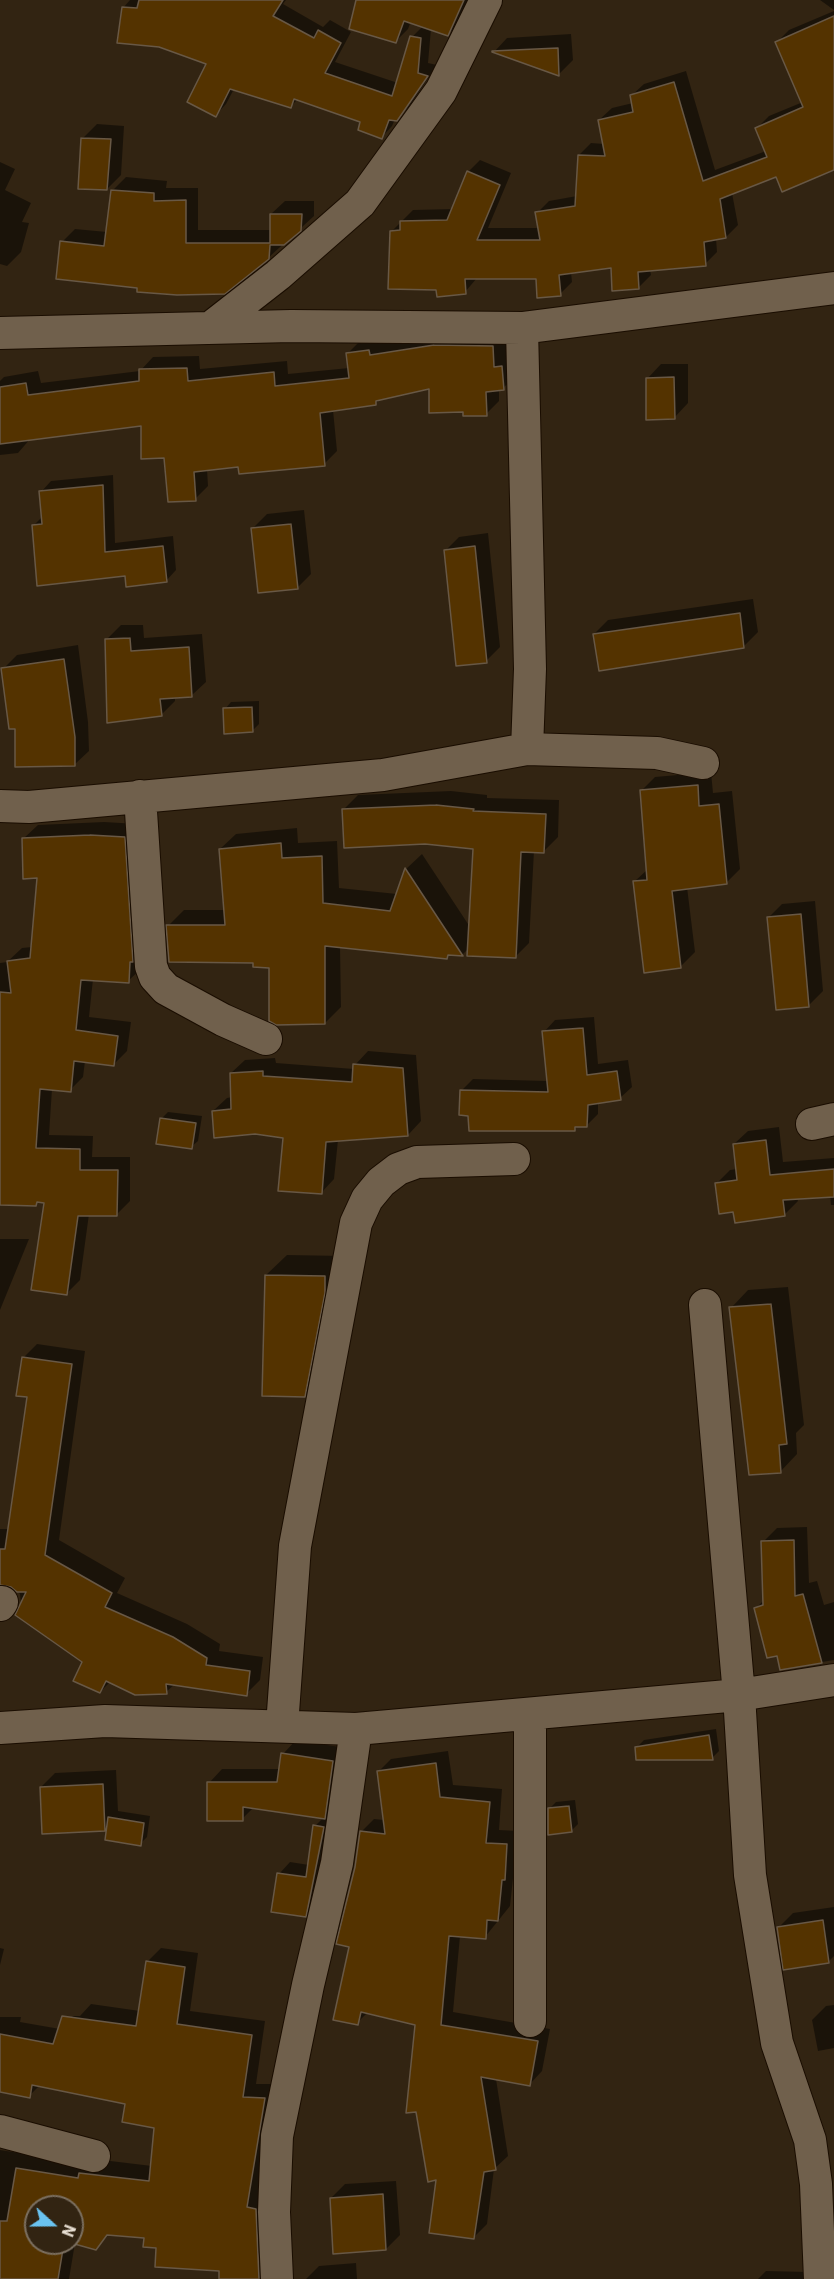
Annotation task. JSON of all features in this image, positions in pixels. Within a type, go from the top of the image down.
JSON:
[{"type":"street","points":[[210,328],[278,274],[360,203],[441,91],[486,0]]},
{"type":"street","points":[[0,333],[210,328],[522,328],[834,288]]},
{"type":"street","points":[[522,328],[530,669],[526,749]]},
{"type":"street","points":[[0,806],[29,807],[383,776],[526,749],[657,753],[703,763]]},
{"type":"street","points":[[140,796],[150,966],[155,977],[176,994],[223,1020],[266,1039]]},
{"type":"street","points":[[282,1726],[296,1546],[335,1346],[356,1223],[368,1199],[381,1182],[398,1169],[417,1162],[514,1158]]},
{"type":"street","points":[[705,1305],[739,1695],[750,1875],[777,2043],[810,2140],[816,2184],[820,2279]]},
{"type":"street","points":[[0,1728],[105,1721],[356,1729],[739,1695],[834,1680]]},
{"type":"street","points":[[530,1715],[530,2021]]},
{"type":"street","points":[[277,2279],[274,2212],[277,2136],[308,1985],[337,1863],[356,1729]]},
{"type":"street","points":[[0,2131],[94,2156]]},
{"type":"building","points":[[139,0],[283,0],[273,16],[314,38],[318,30],[341,43],[325,73],[392,96],[410,36],[421,38],[418,73],[428,76],[397,121],[389,120],[382,139],[358,130],[360,122],[294,99],[291,108],[230,89],[216,117],[187,102],[206,64],[159,47],[117,43],[122,7],[137,8]]},
{"type":"building","points":[[356,0],[464,0],[448,36],[404,21],[396,43],[349,29]]},
{"type":"building","points":[[834,16],[834,170],[782,192],[776,177],[720,199],[726,238],[704,242],[706,266],[638,272],[639,289],[612,291],[611,268],[559,275],[561,296],[537,298],[536,279],[465,279],[466,294],[437,297],[436,290],[388,289],[390,231],[400,230],[400,221],[447,220],[467,171],[500,185],[477,240],[540,240],[535,212],[575,206],[578,155],[605,156],[598,120],[633,112],[630,95],[674,82],[703,181],[767,157],[755,128],[803,107],[775,42]]},
{"type":"building","points":[[558,48],[559,76],[492,52],[492,51]]},
{"type":"building","points":[[81,138],[111,139],[107,190],[78,189]]},
{"type":"building","points":[[111,190],[154,193],[154,201],[186,200],[186,243],[270,243],[270,214],[302,214],[301,231],[284,245],[270,245],[269,259],[225,294],[177,295],[137,292],[137,288],[56,279],[60,241],[104,246]]},
{"type":"building","points":[[434,345],[493,346],[494,367],[502,366],[504,390],[486,392],[487,416],[463,416],[463,412],[429,413],[429,389],[376,401],[376,405],[320,413],[325,466],[239,474],[238,467],[194,472],[196,501],[168,502],[164,458],[141,459],[141,426],[0,444],[0,387],[26,383],[28,395],[139,381],[139,369],[187,368],[188,381],[274,372],[275,386],[349,378],[346,353],[369,350],[370,355]]},
{"type":"building","points":[[674,377],[675,419],[646,420],[646,378]]},
{"type":"building","points":[[103,485],[105,552],[163,546],[167,582],[126,587],[125,576],[37,586],[32,525],[42,524],[39,491]]},
{"type":"building","points":[[291,524],[298,589],[258,593],[251,528]]},
{"type":"building","points":[[475,546],[487,663],[456,666],[444,550]]},
{"type":"building","points":[[740,613],[744,648],[599,671],[593,634]]},
{"type":"building","points":[[130,638],[131,651],[189,647],[192,697],[160,699],[162,716],[107,723],[105,639]]},
{"type":"building","points":[[64,659],[75,737],[75,766],[15,767],[15,729],[9,729],[1,668]]},
{"type":"building","points":[[252,707],[253,732],[224,734],[223,708]]},
{"type":"building","points":[[698,785],[699,806],[719,804],[727,884],[672,891],[681,968],[644,973],[633,881],[647,880],[640,790]]},
{"type":"building","points":[[436,805],[474,809],[473,811],[546,814],[544,853],[521,852],[516,958],[467,956],[473,849],[425,844],[344,848],[342,809]]},
{"type":"building","points":[[90,835],[125,837],[133,962],[130,962],[129,983],[81,980],[76,1030],[118,1036],[114,1066],[74,1061],[71,1092],[40,1089],[36,1148],[80,1149],[80,1170],[118,1170],[117,1216],[78,1216],[67,1295],[31,1290],[44,1203],[37,1202],[36,1206],[0,1205],[0,992],[11,993],[7,961],[30,958],[37,878],[23,879],[22,838]]},
{"type":"building","points":[[281,843],[282,858],[322,856],[323,903],[390,911],[405,868],[463,956],[448,955],[447,959],[325,946],[325,1024],[276,1025],[269,1021],[269,968],[253,967],[253,963],[169,962],[166,925],[225,925],[219,849]]},
{"type":"building","points":[[801,914],[809,1007],[776,1010],[767,917]]},
{"type":"building","points":[[583,1028],[587,1075],[617,1071],[621,1100],[588,1105],[587,1127],[575,1127],[575,1131],[469,1131],[468,1116],[459,1115],[460,1090],[548,1092],[542,1031]]},
{"type":"building","points":[[353,1064],[403,1068],[408,1136],[326,1142],[322,1194],[278,1191],[283,1138],[255,1134],[214,1138],[212,1111],[231,1109],[230,1073],[263,1071],[263,1076],[352,1082]]},
{"type":"building","points":[[160,1118],[196,1123],[192,1149],[156,1144]]},
{"type":"building","points":[[766,1140],[770,1175],[834,1169],[834,1197],[783,1200],[785,1216],[735,1223],[733,1212],[719,1214],[715,1183],[737,1180],[733,1144]]},
{"type":"building","points":[[265,1275],[325,1276],[325,1293],[305,1397],[262,1396]]},
{"type":"building","points":[[771,1304],[787,1444],[779,1445],[781,1473],[749,1475],[729,1307]]},
{"type":"building","points":[[22,1357],[72,1364],[45,1555],[112,1593],[105,1607],[173,1637],[207,1658],[206,1665],[250,1671],[247,1696],[166,1684],[167,1694],[135,1695],[106,1681],[100,1693],[73,1681],[82,1662],[15,1615],[26,1592],[17,1592],[11,1587],[0,1585],[0,1549],[5,1549],[27,1397],[16,1396]]},
{"type":"building","points":[[794,1540],[795,1596],[803,1594],[822,1663],[780,1670],[777,1656],[767,1658],[754,1608],[763,1605],[761,1541]]},
{"type":"building","points":[[709,1735],[713,1760],[636,1760],[635,1747]]},
{"type":"building","points":[[281,1753],[333,1761],[325,1819],[243,1807],[243,1821],[207,1821],[207,1782],[277,1782]]},
{"type":"building","points":[[436,1763],[440,1797],[490,1802],[486,1843],[507,1844],[505,1880],[502,1880],[498,1921],[487,1920],[486,1939],[449,1936],[441,2025],[538,2041],[530,2086],[481,2077],[496,2170],[484,2172],[474,2239],[429,2233],[436,2180],[428,2182],[416,2112],[406,2113],[415,2025],[361,2012],[358,2025],[333,2020],[349,1947],[336,1944],[355,1867],[360,1831],[385,1834],[377,1771]]},
{"type":"building","points":[[103,1784],[105,1831],[42,1834],[40,1787]]},
{"type":"building","points":[[569,1806],[572,1832],[548,1835],[548,1808]]},
{"type":"building","points":[[108,1817],[144,1823],[141,1846],[105,1840]]},
{"type":"building","points":[[313,1825],[324,1827],[306,1917],[271,1912],[277,1873],[306,1877]]},
{"type":"building","points":[[823,1920],[829,1963],[783,1970],[777,1927]]},
{"type":"building","points":[[146,1961],[185,1967],[177,2024],[252,2035],[243,2097],[265,2098],[247,2207],[256,2209],[259,2279],[219,2279],[219,2271],[155,2267],[156,2248],[143,2247],[144,2238],[107,2235],[96,2250],[84,2247],[84,2195],[24,2195],[24,2255],[62,2255],[58,2279],[0,2279],[0,2221],[7,2221],[16,2168],[78,2178],[79,2173],[149,2181],[154,2128],[122,2122],[125,2104],[32,2085],[30,2098],[0,2092],[0,2034],[53,2044],[62,2016],[136,2026]]},
{"type":"building","points":[[383,2194],[386,2250],[333,2254],[330,2198]]}]
